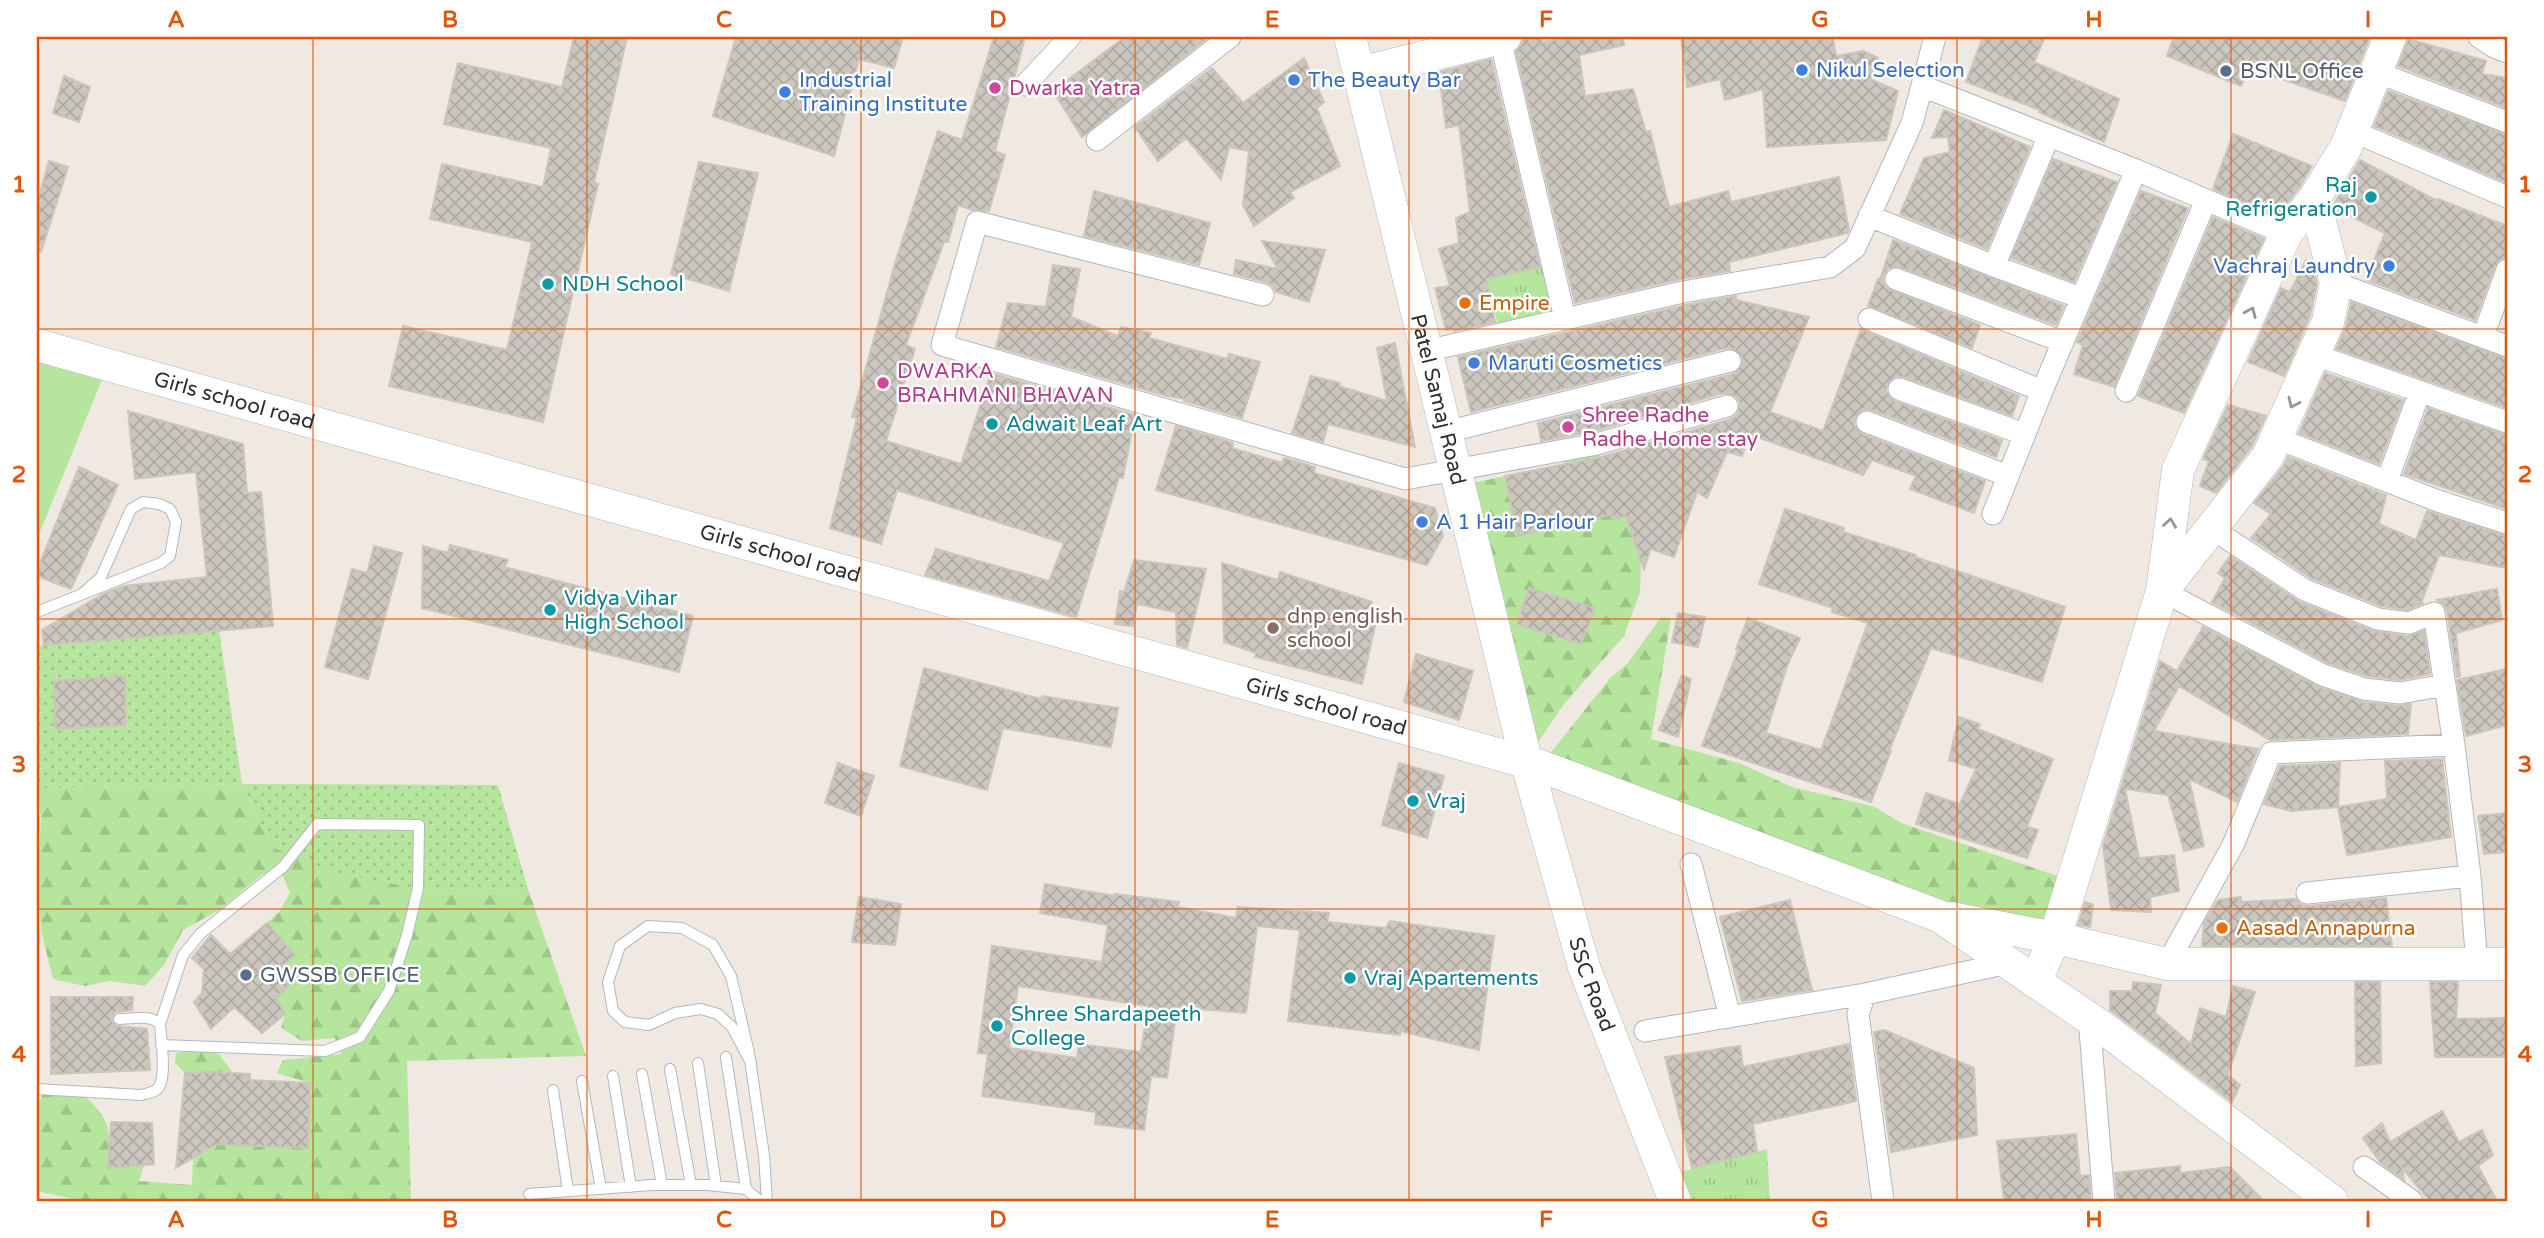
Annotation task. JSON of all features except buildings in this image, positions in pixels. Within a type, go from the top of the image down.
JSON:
[{"type":"street","points":[[1025,85],[1070,37]]},
{"type":"street","points":[[1097,140],[1230,37]]},
{"type":"street","name":"Patel Samaj Road","points":[[1350,37],[1526,760]]},
{"type":"street","points":[[1359,73],[1502,37],[1565,319]]},
{"type":"street","points":[[1426,351],[1683,292],[1830,267],[1855,248],[1912,123],[1935,37]]},
{"type":"street","points":[[2035,982],[2055,938],[2162,591],[2178,470],[2286,234],[2314,199],[2346,147],[2390,37]]},
{"type":"street","points":[[2376,72],[2507,122]]},
{"type":"street","points":[[1922,86],[2136,170],[2286,234]]},
{"type":"street","points":[[2352,131],[2507,197]]},
{"type":"street","points":[[1994,265],[2049,136]]},
{"type":"street","points":[[1993,514],[2136,170]]},
{"type":"street","points":[[2162,591],[2268,456],[2328,322],[2336,283],[2314,199]]},
{"type":"street","points":[[2126,391],[2206,200]]},
{"type":"street","points":[[1869,216],[2081,298]]},
{"type":"street","points":[[1263,295],[977,222],[942,345],[1405,479],[1597,444],[1727,406]]},
{"type":"street","points":[[2483,337],[2507,270]]},
{"type":"street","points":[[1896,279],[2063,342]]},
{"type":"street","points":[[2336,283],[2507,346]]},
{"type":"street","points":[[1869,319],[2042,391]]},
{"type":"street","name":"Girls school road","points":[[37,345],[1526,760],[1939,916]]},
{"type":"street","points":[[2315,355],[2507,422]]},
{"type":"street","points":[[1446,432],[1730,361]]},
{"type":"street","points":[[1899,389],[2024,434]]},
{"type":"street","points":[[2387,481],[2420,391]]},
{"type":"street","points":[[1867,422],[2008,476]]},
{"type":"street","points":[[2276,438],[2507,523]]},
{"type":"street","points":[[1939,916],[2055,938],[2166,964],[2492,965],[2470,876],[2434,613],[2409,624],[2378,619],[2305,590],[2211,528]]},
{"type":"street","points":[[2162,591],[2323,675],[2364,689],[2400,692],[2445,685]]},
{"type":"street","points":[[2166,964],[2232,845],[2271,753],[2454,745]]},
{"type":"street","name":"SSC Road","points":[[1526,760],[1584,967],[1675,1201]]},
{"type":"street","points":[[1691,864],[1730,1017]]},
{"type":"street","points":[[2307,893],[2470,876]]},
{"type":"street","points":[[1939,916],[2089,1018],[2332,1201]]},
{"type":"street","points":[[1645,1031],[1866,995],[2008,963]]},
{"type":"street","points":[[1866,995],[1858,1014],[1884,1201]]},
{"type":"street","points":[[2089,1018],[2104,1201]]},
{"type":"street","points":[[2364,1167],[2412,1201]]},
{"type":"lane","points":[[37,611],[82,594],[161,563],[170,556],[176,522],[170,509],[143,502],[131,509],[101,577],[82,594]]},
{"type":"lane","points":[[37,1089],[141,1095],[155,1091],[160,1086],[160,1024],[183,955],[200,934],[284,867],[317,824],[419,825],[418,888],[407,934],[389,991],[360,1037],[325,1051],[161,1045]]},
{"type":"lane","points":[[751,1063],[732,1027],[718,1014],[701,1009],[675,1013],[649,1025],[625,1022],[613,1011],[608,982],[620,946],[648,926],[682,928],[713,945],[731,975],[751,1063],[768,1201]]},
{"type":"lane","points":[[120,1019],[155,1019],[160,1024]]},
{"type":"lane","points":[[726,1057],[746,1189]]},
{"type":"lane","points":[[698,1063],[716,1186]]},
{"type":"lane","points":[[670,1069],[691,1185]]},
{"type":"lane","points":[[642,1074],[662,1185]]},
{"type":"lane","points":[[613,1076],[631,1187]]},
{"type":"lane","points":[[582,1082],[601,1189]]},
{"type":"lane","points":[[553,1090],[568,1191]]},
{"type":"lane","points":[[529,1194],[691,1185],[746,1189],[760,1201]]},
{"type":"green space","points":[[1552,264],[1565,319],[1500,334],[1486,279]]},
{"type":"green space","points":[[37,345],[108,365],[37,539]]},
{"type":"green space","points":[[1599,454],[1613,519],[1626,516],[1641,560],[1640,592],[1624,636],[1564,704],[1526,760],[1459,486],[1505,476],[1519,536],[1577,522],[1564,461]]},
{"type":"green space","points":[[1661,617],[1671,618],[1651,739],[1739,763],[1792,787],[1875,807],[1901,823],[2072,881],[2055,938],[1939,916],[1540,766],[1611,677],[1627,664]]},
{"type":"green space","points":[[219,631],[242,784],[37,788],[37,646]]},
{"type":"green space","points":[[242,784],[272,847],[413,888],[528,889],[586,1056],[407,1061],[411,1201],[83,1201],[37,1191],[37,1109],[42,1094],[86,1097],[95,1106],[108,1129],[108,1168],[144,1165],[139,1181],[192,1185],[193,1158],[219,1073],[185,1073],[175,1063],[176,1053],[195,1050],[219,1054],[233,1073],[308,1147],[310,1083],[277,1073],[283,1060],[341,1054],[335,1038],[302,1041],[281,1028],[285,1014],[276,998],[292,981],[280,967],[295,954],[267,923],[280,911],[290,893],[282,874],[263,874],[219,910],[183,930],[164,965],[145,986],[110,981],[85,986],[53,979],[41,930],[37,880],[41,819],[37,788]]},
{"type":"green space","points":[[242,784],[498,785],[528,889],[413,888],[336,873],[272,847]]},
{"type":"green space","points":[[1767,1149],[1770,1201],[1675,1201],[1665,1176]]},
{"type":"place","name":"Nikul Selection","points":[[1802,70]]},
{"type":"place","name":"BSNL Office","points":[[2226,71]]},
{"type":"place","name":"The Beauty Bar","points":[[1294,80]]},
{"type":"place","name":"Dwarka Yatra","points":[[995,88]]},
{"type":"place","name":"Industrial Training Institute","points":[[785,92]]},
{"type":"place","name":"Raj Refrigeration","points":[[2371,197]]},
{"type":"place","name":"Vachraj Laundry","points":[[2389,266]]},
{"type":"place","name":"NDH School","points":[[548,284]]},
{"type":"place","name":"Empire","points":[[1465,303]]},
{"type":"place","name":"Maruti Cosmetics","points":[[1474,363]]},
{"type":"place","name":"DWARKA BRAHMANI BHAVAN","points":[[883,383]]},
{"type":"place","name":"Adwait Leaf Art","points":[[992,424]]},
{"type":"place","name":"Shree Radhe Radhe Home stay","points":[[1568,427]]},
{"type":"place","name":"A 1 Hair Parlour","points":[[1422,522]]},
{"type":"place","name":"Vidya Vihar High School","points":[[550,610]]},
{"type":"place","name":"dnp english school","points":[[1273,628]]},
{"type":"place","name":"Vraj","points":[[1413,801]]},
{"type":"place","name":"Aasad Annapurna","points":[[2222,928]]},
{"type":"place","name":"GWSSB OFFICE","points":[[246,975]]},
{"type":"place","name":"Vraj Apartements","points":[[1350,978]]},
{"type":"place","name":"Shree Shardapeeth College","points":[[997,1026]]}]
